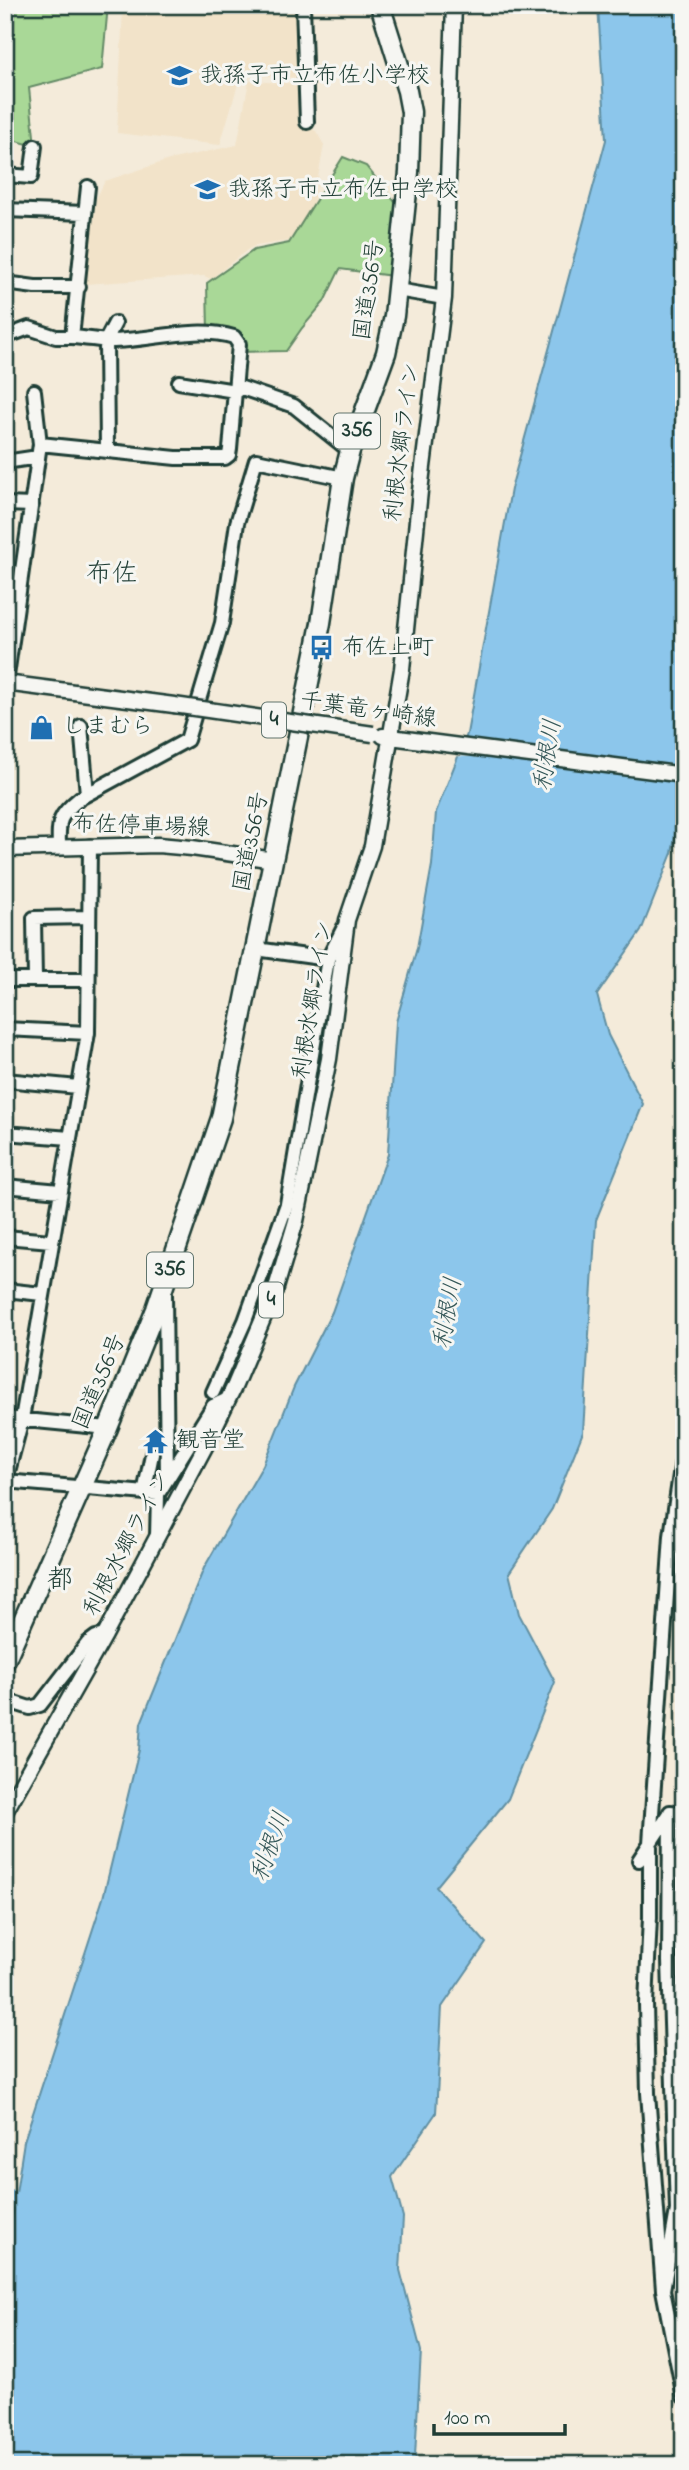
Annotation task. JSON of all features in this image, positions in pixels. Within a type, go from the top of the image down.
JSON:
[{"type":"highway","name":"国道356号","points":[[5,1661],[108,1428],[165,1286],[221,1118],[321,622],[343,478],[391,334],[409,172],[411,112],[404,80],[380,5]]},
{"type":"main road","name":"利根水郷ライン","points":[[5,1812],[105,1635],[228,1399],[276,1288],[296,1221],[327,1072],[347,920],[372,846],[396,738],[420,491],[444,298],[454,5]]},
{"type":"main road","name":"千葉竜ヶ崎線","points":[[6,683],[684,775]]},
{"type":"main road","name":"布佐停車場線","points":[[5,849],[90,846],[192,848],[274,860]]},
{"type":"street","points":[[303,5],[307,122]]},
{"type":"street","points":[[5,175],[31,177],[35,146]]},
{"type":"street","points":[[72,337],[88,187]]},
{"type":"street","points":[[5,210],[85,213]]},
{"type":"street","points":[[5,283],[79,288]]},
{"type":"street","points":[[397,290],[444,298]]},
{"type":"street","points":[[107,451],[106,340],[115,323]]},
{"type":"street","points":[[5,337],[29,328],[57,337],[106,340],[191,333],[225,334],[234,337],[239,344],[230,449],[225,458],[176,458],[107,451],[39,450],[5,462]]},
{"type":"street","points":[[179,382],[235,388],[293,406],[350,451]]},
{"type":"street","points":[[5,690],[39,450],[34,391]]},
{"type":"street","points":[[60,847],[60,817],[65,810],[88,794],[187,740],[222,623],[237,523],[256,460],[343,478]]},
{"type":"street","points":[[5,504],[32,505]]},
{"type":"street","points":[[81,726],[88,794]]},
{"type":"street","points":[[90,846],[88,1033],[22,1419],[5,1482],[158,1494]]},
{"type":"street","points":[[35,980],[34,918],[88,917]]},
{"type":"street","points":[[213,1392],[245,1321],[287,1204],[328,959],[347,920]]},
{"type":"street","points":[[256,949],[328,959]]},
{"type":"street","points":[[328,959],[340,986]]},
{"type":"street","points":[[5,980],[87,980]]},
{"type":"street","points":[[5,1029],[88,1033]]},
{"type":"street","points":[[5,1080],[78,1087]]},
{"type":"street","points":[[5,1132],[70,1138]]},
{"type":"street","points":[[5,1186],[61,1191]]},
{"type":"street","points":[[5,1237],[51,1241]]},
{"type":"street","points":[[165,1286],[167,1479]]},
{"type":"street","points":[[5,1290],[42,1294]]},
{"type":"street","points":[[157,1537],[158,1494],[213,1406],[228,1399]]},
{"type":"street","points":[[5,1418],[108,1428]]},
{"type":"street","points":[[684,1447],[670,1548],[650,1843],[646,2004],[648,2093],[663,2290],[684,2397]]},
{"type":"street","points":[[144,1493],[152,1454]]},
{"type":"street","points":[[5,1700],[30,1708],[40,1705],[88,1643],[105,1635]]},
{"type":"street","points":[[639,1860],[670,1812]]},
{"type":"street","points":[[670,1812],[684,1813]]},
{"type":"street","points":[[663,2290],[677,2210],[669,1961],[670,1812]]},
{"type":"shaded area","name":"我孫子市立布佐小学校","points":[[120,5],[299,5],[301,78],[241,74],[220,145],[117,133],[123,8]]},
{"type":"shaded area","name":"我孫子市立布佐中学校","points":[[249,81],[303,84],[304,125],[316,131],[324,145],[313,205],[289,241],[255,246],[211,279],[204,276],[85,284],[96,199],[105,181],[169,160],[237,145]]},
{"type":"green space","points":[[5,5],[108,5],[102,69],[29,88],[35,146],[5,138]]},
{"type":"green space","points":[[343,157],[366,166],[400,208],[393,276],[340,269],[324,302],[286,351],[235,352],[231,337],[208,333],[207,283],[254,250],[289,243]]},
{"type":"water","name":"利根川","points":[[598,5],[684,5],[684,792],[672,853],[641,931],[597,995],[608,1035],[643,1104],[596,1220],[583,1432],[552,1509],[509,1573],[519,1614],[555,1682],[508,1799],[436,1887],[486,1943],[442,2007],[436,2113],[392,2177],[403,2217],[400,2270],[421,2351],[415,2456],[420,2465],[5,2465],[5,2265],[24,2141],[103,1898],[139,1750],[141,1723],[204,1568],[263,1465],[294,1387],[332,1312],[388,1154],[396,1022],[417,948],[432,865],[436,812],[467,734],[511,489],[606,140]]},
{"type":"pier","points":[[461,739],[584,757],[684,765],[684,784],[489,758],[454,756]]},
{"type":"waterway","points":[[5,2197],[34,2205]]},
{"type":"place","name":"我孫子市立布佐小学校","points":[[180,76]]},
{"type":"place","name":"我孫子市立布佐中学校","points":[[208,190]]},
{"type":"place","name":"布佐上町","points":[[322,648]]},
{"type":"place","name":"しまむら","points":[[42,727]]},
{"type":"place","name":"観音堂","points":[[156,1441]]},
{"type":"district","name":"布佐","points":[[112,575]]},
{"type":"district","name":"都","points":[[60,1581]]}]
